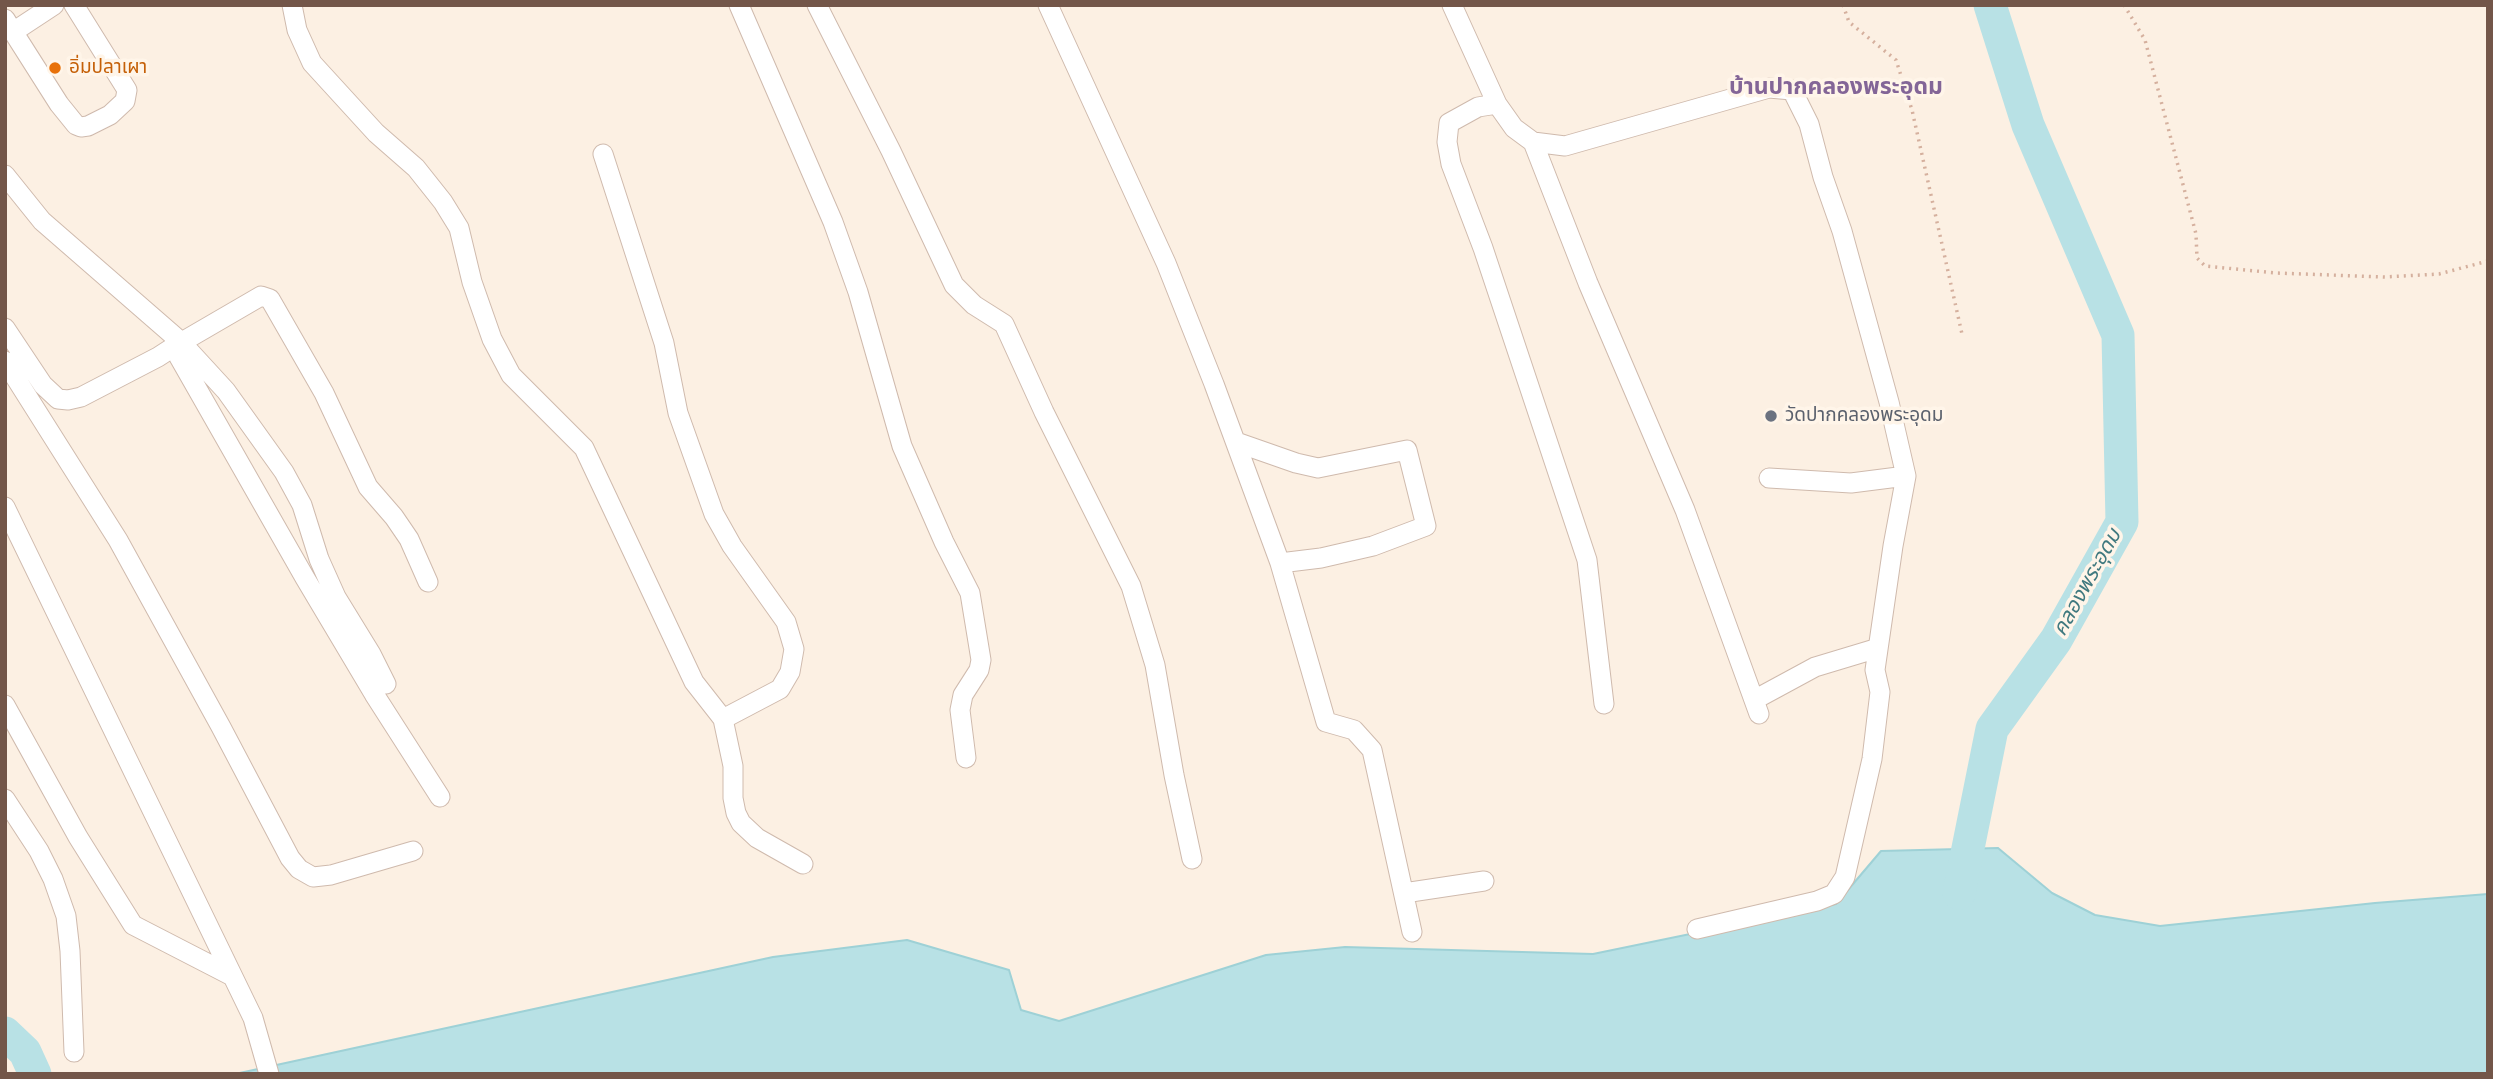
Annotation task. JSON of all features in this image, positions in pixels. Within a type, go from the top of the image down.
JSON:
[{"type":"street","points":[[54,5],[9,25],[59,104],[80,127],[110,115],[124,101],[127,90],[74,5]]},
{"type":"street","points":[[292,5],[297,30],[312,63],[376,132],[416,168],[443,202],[459,228],[472,282],[498,351],[511,375],[584,448],[694,682],[723,719],[733,766],[733,798],[741,823],[757,838],[803,864]]},
{"type":"street","points":[[739,5],[833,222],[858,292],[902,446],[944,542],[970,593],[981,660],[979,670],[962,695],[960,710],[966,758]]},
{"type":"street","points":[[817,5],[891,151],[954,285],[974,306],[1004,324],[1044,412],[1131,586],[1155,665],[1192,859]]},
{"type":"street","points":[[1048,5],[1166,263],[1236,442],[1280,563],[1326,722],[1354,730],[1372,750],[1412,932]]},
{"type":"street","points":[[1452,5],[1497,104],[1514,128],[1533,142],[1565,146],[1769,88],[1792,90],[1809,124],[1823,177],[1842,231],[1889,402],[1906,476],[1875,670],[1880,692],[1872,759],[1845,877],[1837,891],[1817,901],[1697,929]]},
{"type":"street","points":[[1497,104],[1478,107],[1449,123],[1447,142],[1587,560],[1604,704]]},
{"type":"street","points":[[1533,142],[1588,283],[1685,509],[1757,707],[1815,667],[1878,648]]},
{"type":"street","points":[[603,153],[664,343],[678,413],[714,514],[732,547],[786,622],[794,649],[790,672],[780,689],[723,719]]},
{"type":"street","points":[[5,175],[42,221],[226,391],[284,472],[302,505],[319,559],[336,597],[372,654],[386,684]]},
{"type":"street","points":[[5,328],[43,385],[58,399],[68,400],[81,397],[158,357],[261,296],[270,299],[324,393],[368,487],[394,517],[408,539],[428,582]]},
{"type":"street","points":[[178,344],[179,358],[305,578],[374,694],[440,797]]},
{"type":"street","points":[[5,360],[118,540],[299,869],[313,877],[331,875],[413,851]]},
{"type":"street","points":[[1236,442],[1318,468],[1407,450],[1426,526],[1373,546],[1321,558],[1280,563]]},
{"type":"street","points":[[1769,478],[1851,483],[1906,476]]},
{"type":"street","points":[[5,507],[232,976],[257,1030],[269,1074]]},
{"type":"street","points":[[5,553],[22,541]]},
{"type":"street","points":[[5,705],[78,837],[133,925],[232,976]]},
{"type":"street","points":[[5,799],[53,879],[66,916],[74,1052]]},
{"type":"street","points":[[1404,893],[1484,881]]},
{"type":"path","points":[[1843,5],[1849,22],[1896,60],[1912,110],[1962,334]]},
{"type":"path","points":[[2124,5],[2145,40],[2196,234],[2197,258],[2205,266],[2276,273],[2385,277],[2439,274],[2488,262]]},
{"type":"water","points":[[1998,848],[2052,893],[2095,915],[2160,926],[2488,894],[2488,1074],[235,1074],[773,957],[907,940],[1009,970],[1021,1010],[1059,1021],[1266,955],[1345,947],[1593,954],[1836,904],[1881,851]]},
{"type":"waterway","name":"คลองพระอุดม","points":[[1959,893],[1992,729],[2056,640],[2122,522],[2118,335],[2028,125],[1990,5]]},
{"type":"waterway","points":[[5,1033],[25,1052],[35,1074]]},
{"type":"place","name":"อิ่มปลาเผา","points":[[55,68]]},
{"type":"place","name":"วัดปากคลองพระอุดม","points":[[1771,416]]},
{"type":"district","name":"บ้านปากคลองพระอุดม","points":[[1836,88]]}]
